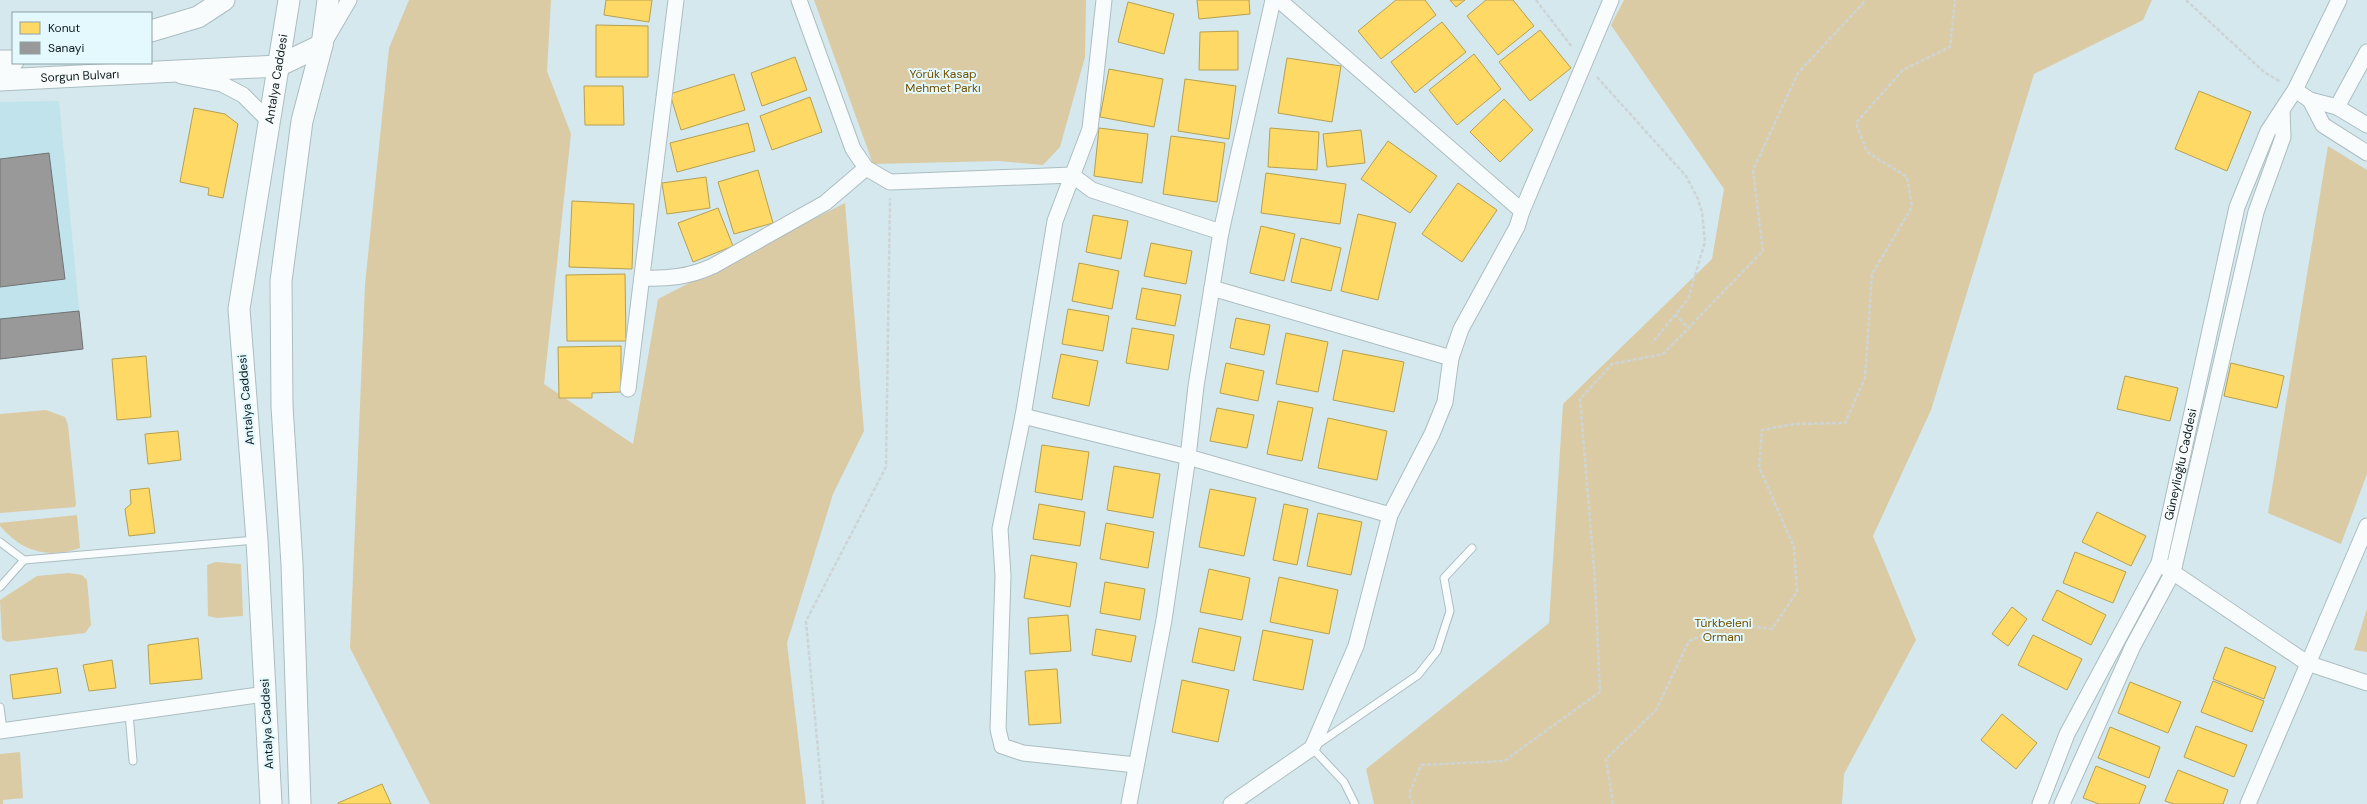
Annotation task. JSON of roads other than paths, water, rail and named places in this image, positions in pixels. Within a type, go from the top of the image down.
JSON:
[{"type":"main road","points":[[152,31],[198,17],[224,0]]},
{"type":"main road","name":"Antalya Caddesi","points":[[271,804],[257,540],[239,309],[289,0]]},
{"type":"main road","points":[[300,804],[292,564],[282,406],[281,281],[302,121],[322,45],[328,0]]},
{"type":"main road","points":[[278,66],[322,45]]},
{"type":"main road","points":[[0,61],[12,61]]},
{"type":"main road","name":"Sorgun Bulvarı","points":[[0,80],[278,66]]},
{"type":"street","points":[[322,45],[349,0]]},
{"type":"street","points":[[628,389],[676,0]]},
{"type":"street","points":[[798,0],[853,149],[866,168],[890,182],[1072,175],[1092,190],[1221,232]]},
{"type":"street","points":[[1104,0],[1090,128],[1055,220],[1023,416],[1000,529],[1003,576],[998,729],[1002,746],[1023,753],[1136,765]]},
{"type":"street","points":[[1129,804],[1164,620],[1188,457],[1196,386],[1221,232],[1273,0]]},
{"type":"street","points":[[1279,0],[1522,211]]},
{"type":"street","points":[[1231,804],[1312,748],[1356,646],[1390,515],[1432,434],[1445,402],[1451,358],[1461,329],[1517,227],[1522,211],[1611,0]]},
{"type":"street","name":"Güneylioğlu Caddesi","points":[[2040,804],[2067,734],[2159,563],[2237,207],[2268,131],[2294,90],[2339,0]]},
{"type":"street","points":[[2337,107],[2367,52]]},
{"type":"street","name":"Sorgun Bulvarı","points":[[160,72],[222,84],[243,94],[269,121]]},
{"type":"street","points":[[2294,90],[2310,100],[2337,107],[2367,126]]},
{"type":"street","points":[[2310,100],[2323,125],[2367,153]]},
{"type":"street","name":"Güneylioğlu Caddesi","points":[[2062,804],[2134,646],[2173,572],[2256,212],[2283,137],[2282,111]]},
{"type":"street","points":[[642,278],[676,278],[701,272],[825,203],[866,168]]},
{"type":"street","points":[[1212,288],[1451,358]]},
{"type":"street","points":[[1023,416],[1188,457],[1390,515]]},
{"type":"street","points":[[2248,804],[2307,663],[2367,526]]},
{"type":"street","points":[[2159,563],[2307,663],[2367,683]]},
{"type":"street","points":[[2,730],[265,694]]},
{"type":"lane","points":[[0,542],[24,560],[257,540]]},
{"type":"lane","points":[[1355,804],[1344,782],[1312,748],[1418,675],[1437,651],[1450,611],[1444,578],[1472,548]]},
{"type":"lane","points":[[0,587],[24,560]]},
{"type":"lane","points":[[0,707],[2,730]]},
{"type":"lane","points":[[129,713],[133,761]]},
{"type":"park label","name":"Yörük Kasap Mehmet Parkı","points":[[943,81]]},
{"type":"park label","name":"Türkbeleni Ormanı","points":[[1723,630]]}]
